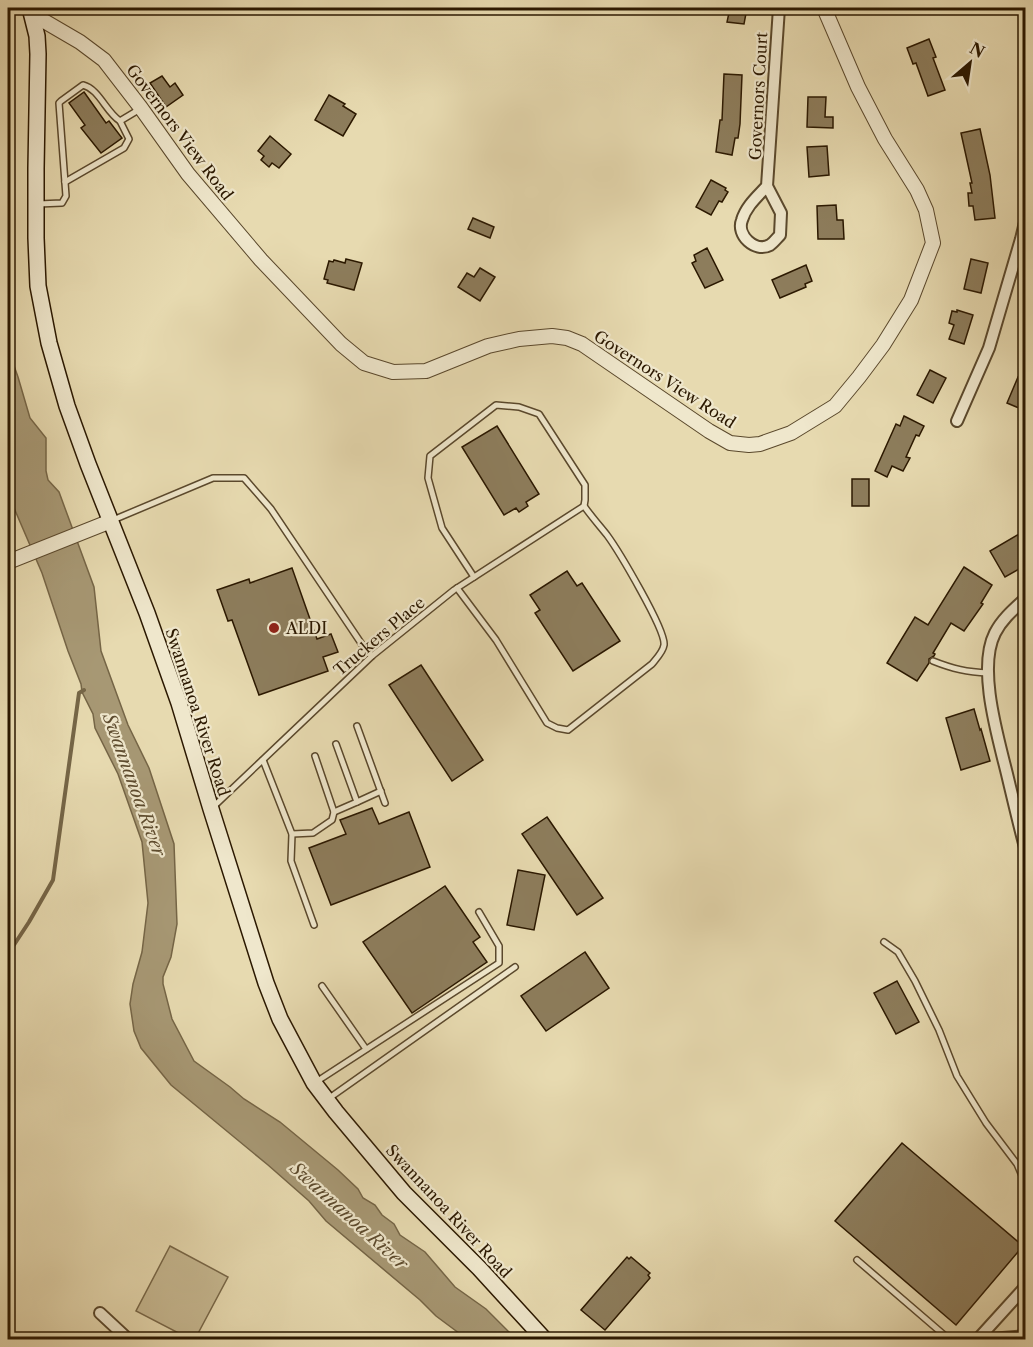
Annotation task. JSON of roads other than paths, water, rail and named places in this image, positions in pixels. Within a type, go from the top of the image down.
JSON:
[{"type":"main road","name":"Swannanoa River Road","points":[[31,11],[37,36],[38,54],[36,204],[38,286],[49,343],[67,406],[147,613],[179,703],[266,983],[280,1019],[314,1083],[327,1100],[404,1193],[479,1268],[545,1340]]},
{"type":"street","name":"Governors Court","points":[[767,186],[779,8]]},
{"type":"street","name":"Governors View Road","points":[[31,11],[104,60],[188,174],[261,260],[341,344],[364,363],[393,372],[426,371],[488,346],[519,339],[552,336],[567,338],[582,344],[730,443],[749,445],[760,444],[791,433],[835,406],[883,345],[911,300],[933,243],[926,210],[917,190],[885,139],[858,87],[824,8]]},
{"type":"street","points":[[767,186],[781,213],[780,235],[769,245],[758,246],[745,240],[741,231],[741,221],[749,205],[767,186]]},
{"type":"street","points":[[957,421],[989,348],[1026,218]]},
{"type":"street","points":[[8,562],[111,521]]},
{"type":"street","points":[[1026,598],[1007,615],[995,633],[989,653],[988,673],[994,721],[1026,850]]},
{"type":"street","points":[[978,1340],[1026,1286]]},
{"type":"street","points":[[100,1313],[129,1340]]},
{"type":"street","points":[[978,1340],[1026,1336]]},
{"type":"lane","points":[[36,204],[62,203],[66,196],[59,103],[83,85],[90,87],[114,117],[120,121],[129,139],[124,148],[65,182]]},
{"type":"lane","points":[[120,121],[141,108]]},
{"type":"lane","points":[[458,588],[496,640],[547,723],[557,728],[568,730],[652,664],[665,643],[657,621],[621,557],[584,506],[585,485],[539,414],[519,407],[496,405],[430,456],[428,478],[442,528],[474,578]]},
{"type":"lane","points":[[111,521],[213,478],[244,478],[271,509],[372,656]]},
{"type":"lane","name":"Truckers Place","points":[[211,809],[372,656],[458,588],[584,506]]},
{"type":"lane","points":[[933,661],[948,668],[988,673]]},
{"type":"lane","points":[[357,726],[385,803]]},
{"type":"lane","points":[[336,744],[357,802]]},
{"type":"lane","points":[[292,834],[313,833],[332,820],[334,812],[315,756]]},
{"type":"lane","points":[[263,760],[292,834],[291,861],[314,925]]},
{"type":"lane","points":[[334,812],[381,791]]},
{"type":"lane","points":[[314,1083],[499,963],[499,946],[480,912]]},
{"type":"lane","points":[[884,942],[898,952],[915,981],[939,1030],[957,1076],[986,1123],[1017,1164],[1026,1185]]},
{"type":"lane","points":[[327,1100],[515,967]]},
{"type":"lane","points":[[322,986],[366,1049]]},
{"type":"lane","points":[[857,1260],[950,1340]]},
{"type":"water","name":"Swannanoa River","points":[[8,349],[30,418],[46,438],[48,480],[59,492],[94,587],[101,651],[128,725],[149,768],[174,844],[177,924],[171,957],[163,977],[172,1019],[194,1061],[244,1099],[280,1122],[338,1170],[358,1189],[363,1198],[375,1205],[382,1215],[394,1224],[400,1235],[425,1252],[455,1287],[486,1309],[516,1339],[467,1339],[436,1316],[326,1221],[309,1201],[268,1165],[171,1085],[141,1048],[134,1031],[130,1004],[142,952],[148,903],[142,842],[118,774],[95,728],[93,714],[82,692],[42,573],[8,494]]},
{"type":"waterway","points":[[8,954],[53,880],[79,693],[84,690]]},
{"type":"place","name":"ALDI","points":[[274,628]]}]
